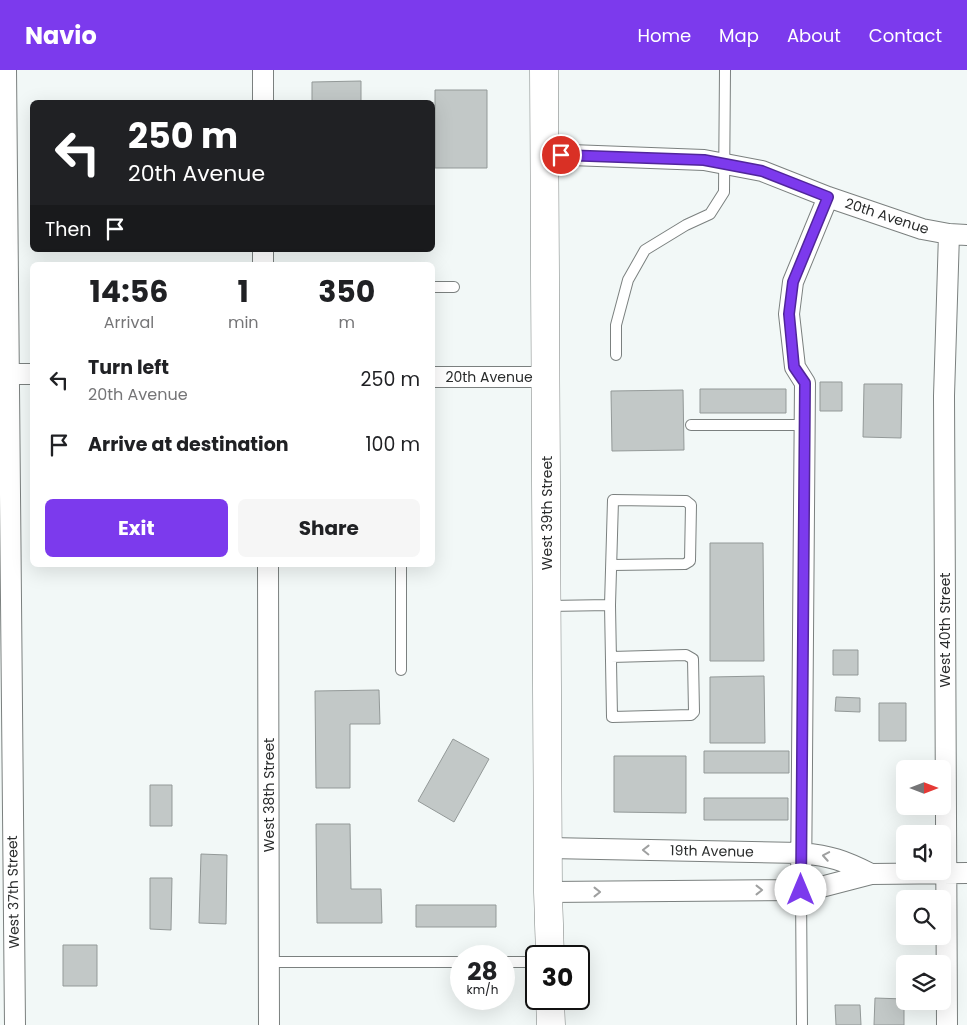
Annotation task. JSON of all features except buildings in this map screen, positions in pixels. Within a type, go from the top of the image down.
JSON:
[{"type":"main road","name":"West 39th Street","points":[[544,70],[550,945]]},
{"type":"main road","points":[[550,1010],[551,1025]]},
{"type":"street","name":"West 37th Street","points":[[6,70],[4,374],[15,1025]]},
{"type":"street","points":[[263,70],[263,100]]},
{"type":"street","name":"20th Avenue","points":[[544,154],[704,160],[762,171],[828,197],[922,229],[958,235]]},
{"type":"street","points":[[801,890],[805,383],[794,367],[789,314],[793,282],[828,197]]},
{"type":"street","name":"West 40th Street","points":[[946,825],[944,396],[958,235]]},
{"type":"street","points":[[4,374],[30,374]]},
{"type":"street","name":"20th Avenue","points":[[435,377],[546,377]]},
{"type":"street","name":"West 38th Street","points":[[268,567],[270,1025]]},
{"type":"street","name":"19th Avenue","points":[[549,848],[801,853],[828,856],[846,861],[871,874]]},
{"type":"street","name":"19th Avenue","points":[[951,874],[967,873]]},
{"type":"street","name":"19th Avenue","points":[[548,892],[801,890],[821,887],[871,874],[896,874]]},
{"type":"street","name":"West 40th Street","points":[[946,880],[947,1025]]},
{"type":"lane","points":[[616,355],[616,325],[628,280],[646,250],[686,225],[710,214],[724,192],[725,70]]},
{"type":"lane","points":[[435,287],[454,287]]},
{"type":"lane","points":[[691,425],[805,425]]},
{"type":"lane","points":[[611,657],[686,655],[693,659],[694,712],[691,715],[612,717],[610,605],[613,500],[686,501],[691,505],[690,561],[686,564],[612,565]]},
{"type":"lane","points":[[401,567],[402,670]]},
{"type":"lane","points":[[547,606],[610,605]]},
{"type":"lane","points":[[801,890],[802,1025]]},
{"type":"lane","points":[[269,962],[450,962]]},
{"type":"route","points":[[561,155],[704,160],[762,171],[828,197],[793,282],[789,314],[794,367],[805,383],[801,890]]}]
